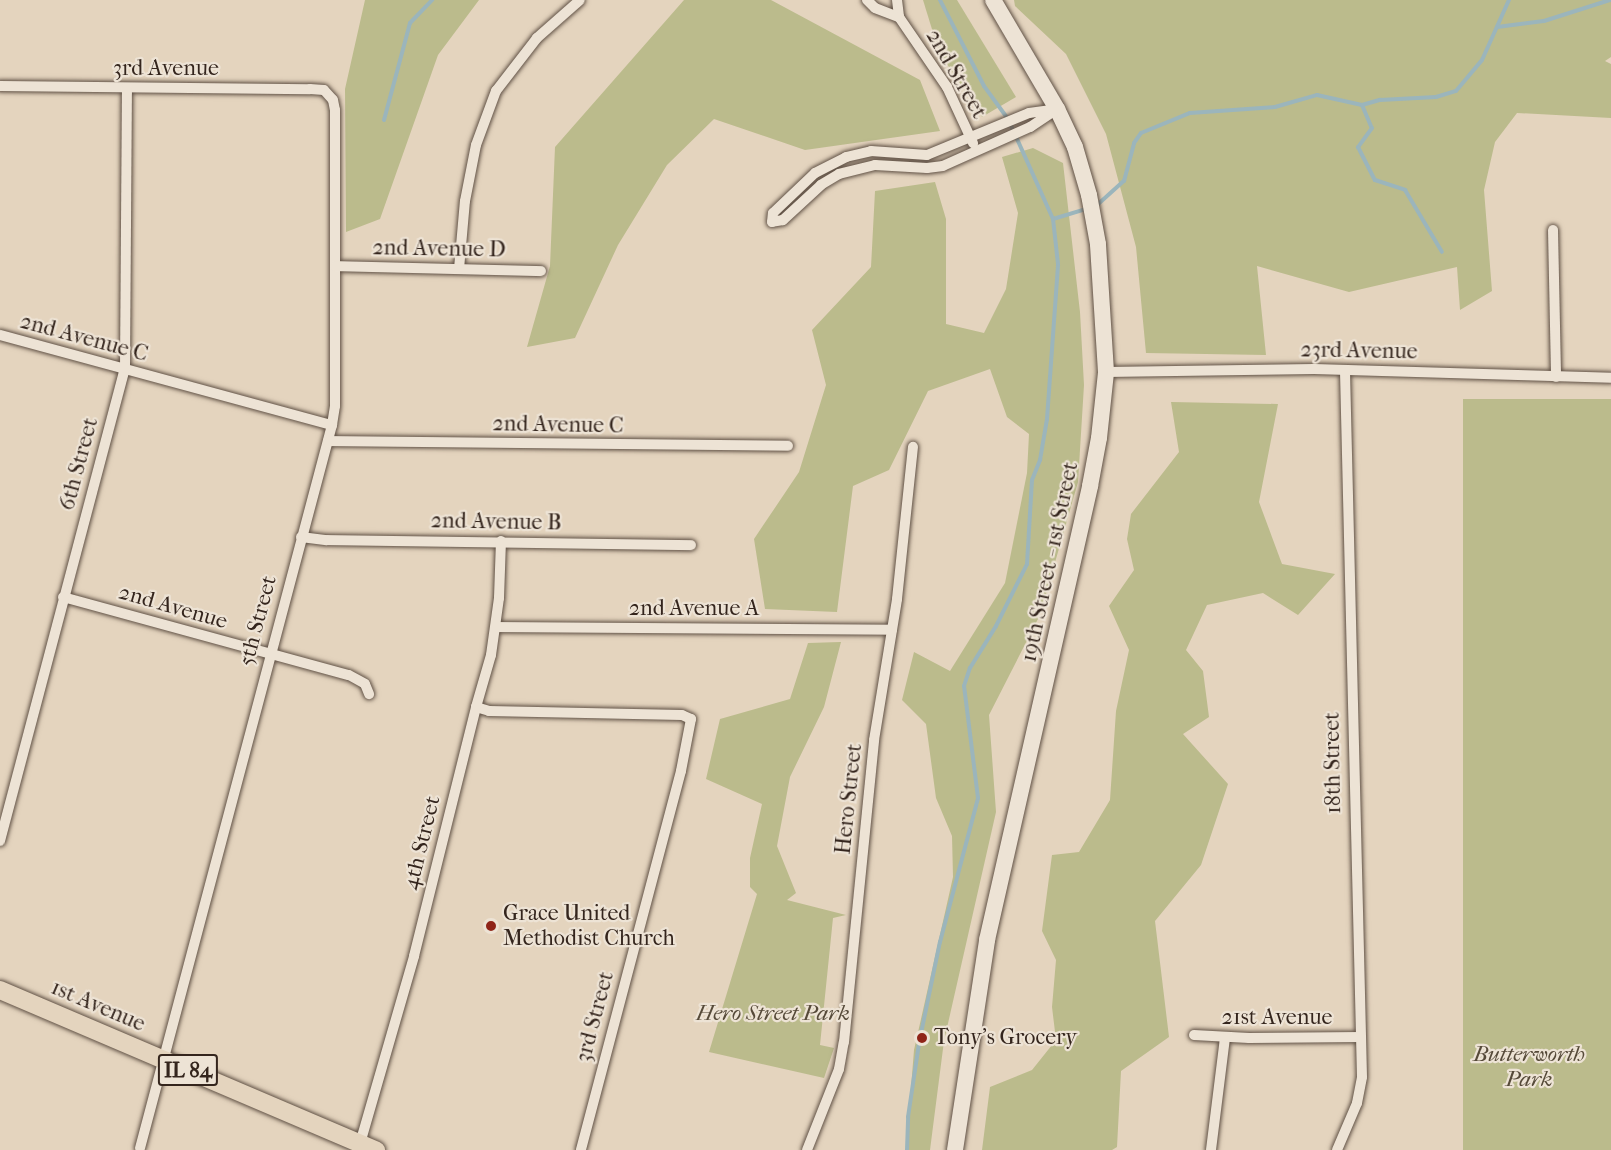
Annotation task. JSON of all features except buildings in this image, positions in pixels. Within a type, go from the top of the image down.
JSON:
[{"type":"main road","name":"19th Street - 1st Street","points":[[955,1150],[987,940],[1090,486],[1100,438],[1106,372],[1098,244],[1075,147],[1057,109],[993,0]]},
{"type":"main road","name":"1st Avenue","points":[[0,990],[364,1148]]},
{"type":"street","points":[[459,269],[465,201],[476,145],[496,91],[537,38],[580,0]]},
{"type":"street","name":"2nd Street","points":[[867,0],[875,8],[899,17]]},
{"type":"street","name":"2nd Street","points":[[897,0],[899,17],[947,87],[976,151]]},
{"type":"street","name":"3rd Avenue","points":[[0,86],[310,89],[324,90],[329,95]]},
{"type":"street","name":"6th Street","points":[[0,841],[125,368],[127,88]]},
{"type":"street","name":"5th Street","points":[[140,1148],[269,654],[332,425],[335,406],[335,110],[329,95]]},
{"type":"street","points":[[1057,109],[1030,127],[943,166],[927,168],[875,165],[851,170],[821,184],[783,220],[772,222],[773,213],[815,173],[846,157],[871,152],[927,155],[950,148],[970,137],[1029,113],[1057,109]]},
{"type":"street","points":[[1553,230],[1556,376]]},
{"type":"street","name":"2nd Avenue D","points":[[336,266],[541,271]]},
{"type":"street","name":"2nd Avenue C","points":[[0,335],[332,425]]},
{"type":"street","name":"23rd Avenue","points":[[1106,372],[1345,370],[1611,378]]},
{"type":"street","name":"18th Street","points":[[1337,1150],[1360,1093],[1361,1037],[1345,370]]},
{"type":"street","name":"2nd Avenue C","points":[[328,441],[788,446]]},
{"type":"street","name":"Hero Street","points":[[807,1150],[836,1078],[844,1042],[874,740],[892,630],[913,447]]},
{"type":"street","name":"2nd Avenue B","points":[[301,537],[327,540],[691,545]]},
{"type":"street","name":"4th Street","points":[[364,1148],[476,706],[491,655],[496,627],[501,541]]},
{"type":"street","name":"2nd Avenue","points":[[63,597],[349,675],[364,684],[369,694]]},
{"type":"street","name":"2nd Avenue A","points":[[496,627],[892,630]]},
{"type":"street","name":"3rd Street","points":[[476,706],[489,711],[682,714],[691,720],[681,771],[581,1150]]},
{"type":"street","name":"21st Avenue","points":[[1194,1035],[1225,1038],[1361,1037]]},
{"type":"street","points":[[1211,1150],[1225,1038]]},
{"type":"green space","points":[[365,0],[479,0],[438,55],[380,219],[346,232],[345,89]]},
{"type":"green space","points":[[684,0],[771,0],[920,80],[940,131],[805,150],[714,119],[667,165],[618,245],[575,338],[527,347],[550,266],[555,147]]},
{"type":"green space","points":[[923,0],[957,0],[1016,97],[982,117],[939,52]]},
{"type":"green space","points":[[1014,0],[1611,0],[1611,57],[1605,61],[1611,64],[1611,118],[1517,113],[1495,142],[1484,190],[1492,291],[1460,310],[1457,267],[1349,292],[1257,266],[1266,355],[1146,353],[1136,247],[1106,134],[1066,54],[1015,6]]},
{"type":"green space","points":[[1033,148],[1063,163],[1080,312],[1084,385],[1078,482],[1040,615],[989,715],[996,812],[944,1041],[930,1150],[906,1150],[914,1050],[953,877],[952,836],[936,798],[926,724],[902,700],[914,652],[950,671],[1005,583],[1027,473],[1029,434],[1007,417],[990,369],[928,391],[889,470],[853,486],[837,612],[765,609],[754,539],[799,472],[826,385],[812,330],[871,267],[875,191],[935,182],[946,219],[946,324],[984,333],[1006,289],[1018,213],[1002,157]]},
{"type":"green space","name":"Butterworth Park","points":[[1463,399],[1611,399],[1611,1150],[1463,1150]]},
{"type":"green space","points":[[1171,402],[1278,404],[1259,502],[1282,564],[1335,574],[1298,615],[1263,593],[1207,605],[1186,650],[1203,671],[1209,717],[1183,734],[1228,784],[1201,865],[1155,921],[1169,1037],[1121,1071],[1117,1147],[1112,1150],[982,1150],[990,1087],[1032,1070],[1056,1040],[1052,1007],[1056,960],[1042,931],[1052,855],[1079,852],[1110,800],[1116,711],[1129,650],[1109,606],[1134,570],[1127,539],[1131,514],[1179,452]]},
{"type":"green space","name":"Hero Street Park","points":[[841,642],[824,707],[790,777],[777,846],[796,893],[787,900],[846,915],[833,918],[820,1045],[834,1048],[824,1078],[709,1052],[757,894],[750,887],[750,858],[762,804],[706,779],[720,719],[790,699],[808,643]]},
{"type":"waterway","points":[[384,120],[410,23],[432,0]]},
{"type":"waterway","points":[[907,1150],[908,1117],[919,1043],[940,942],[978,798],[964,686],[970,668],[996,626],[1027,564],[1032,480],[1040,460],[1047,419],[1058,264],[1053,219],[1008,119],[984,86],[940,0]]},
{"type":"waterway","points":[[1096,206],[1124,181],[1134,143],[1141,133],[1190,113],[1275,107],[1317,95],[1362,105],[1380,100],[1436,97],[1456,91],[1482,60],[1509,0]]},
{"type":"waterway","points":[[1497,27],[1544,21],[1610,0]]},
{"type":"waterway","points":[[1362,105],[1372,128],[1358,147],[1375,180],[1405,190],[1442,252]]},
{"type":"waterway","points":[[1053,219],[1086,209]]},
{"type":"place","name":"Grace United Methodist Church","points":[[491,926]]},
{"type":"place","name":"Tony's Grocery","points":[[922,1038]]}]
